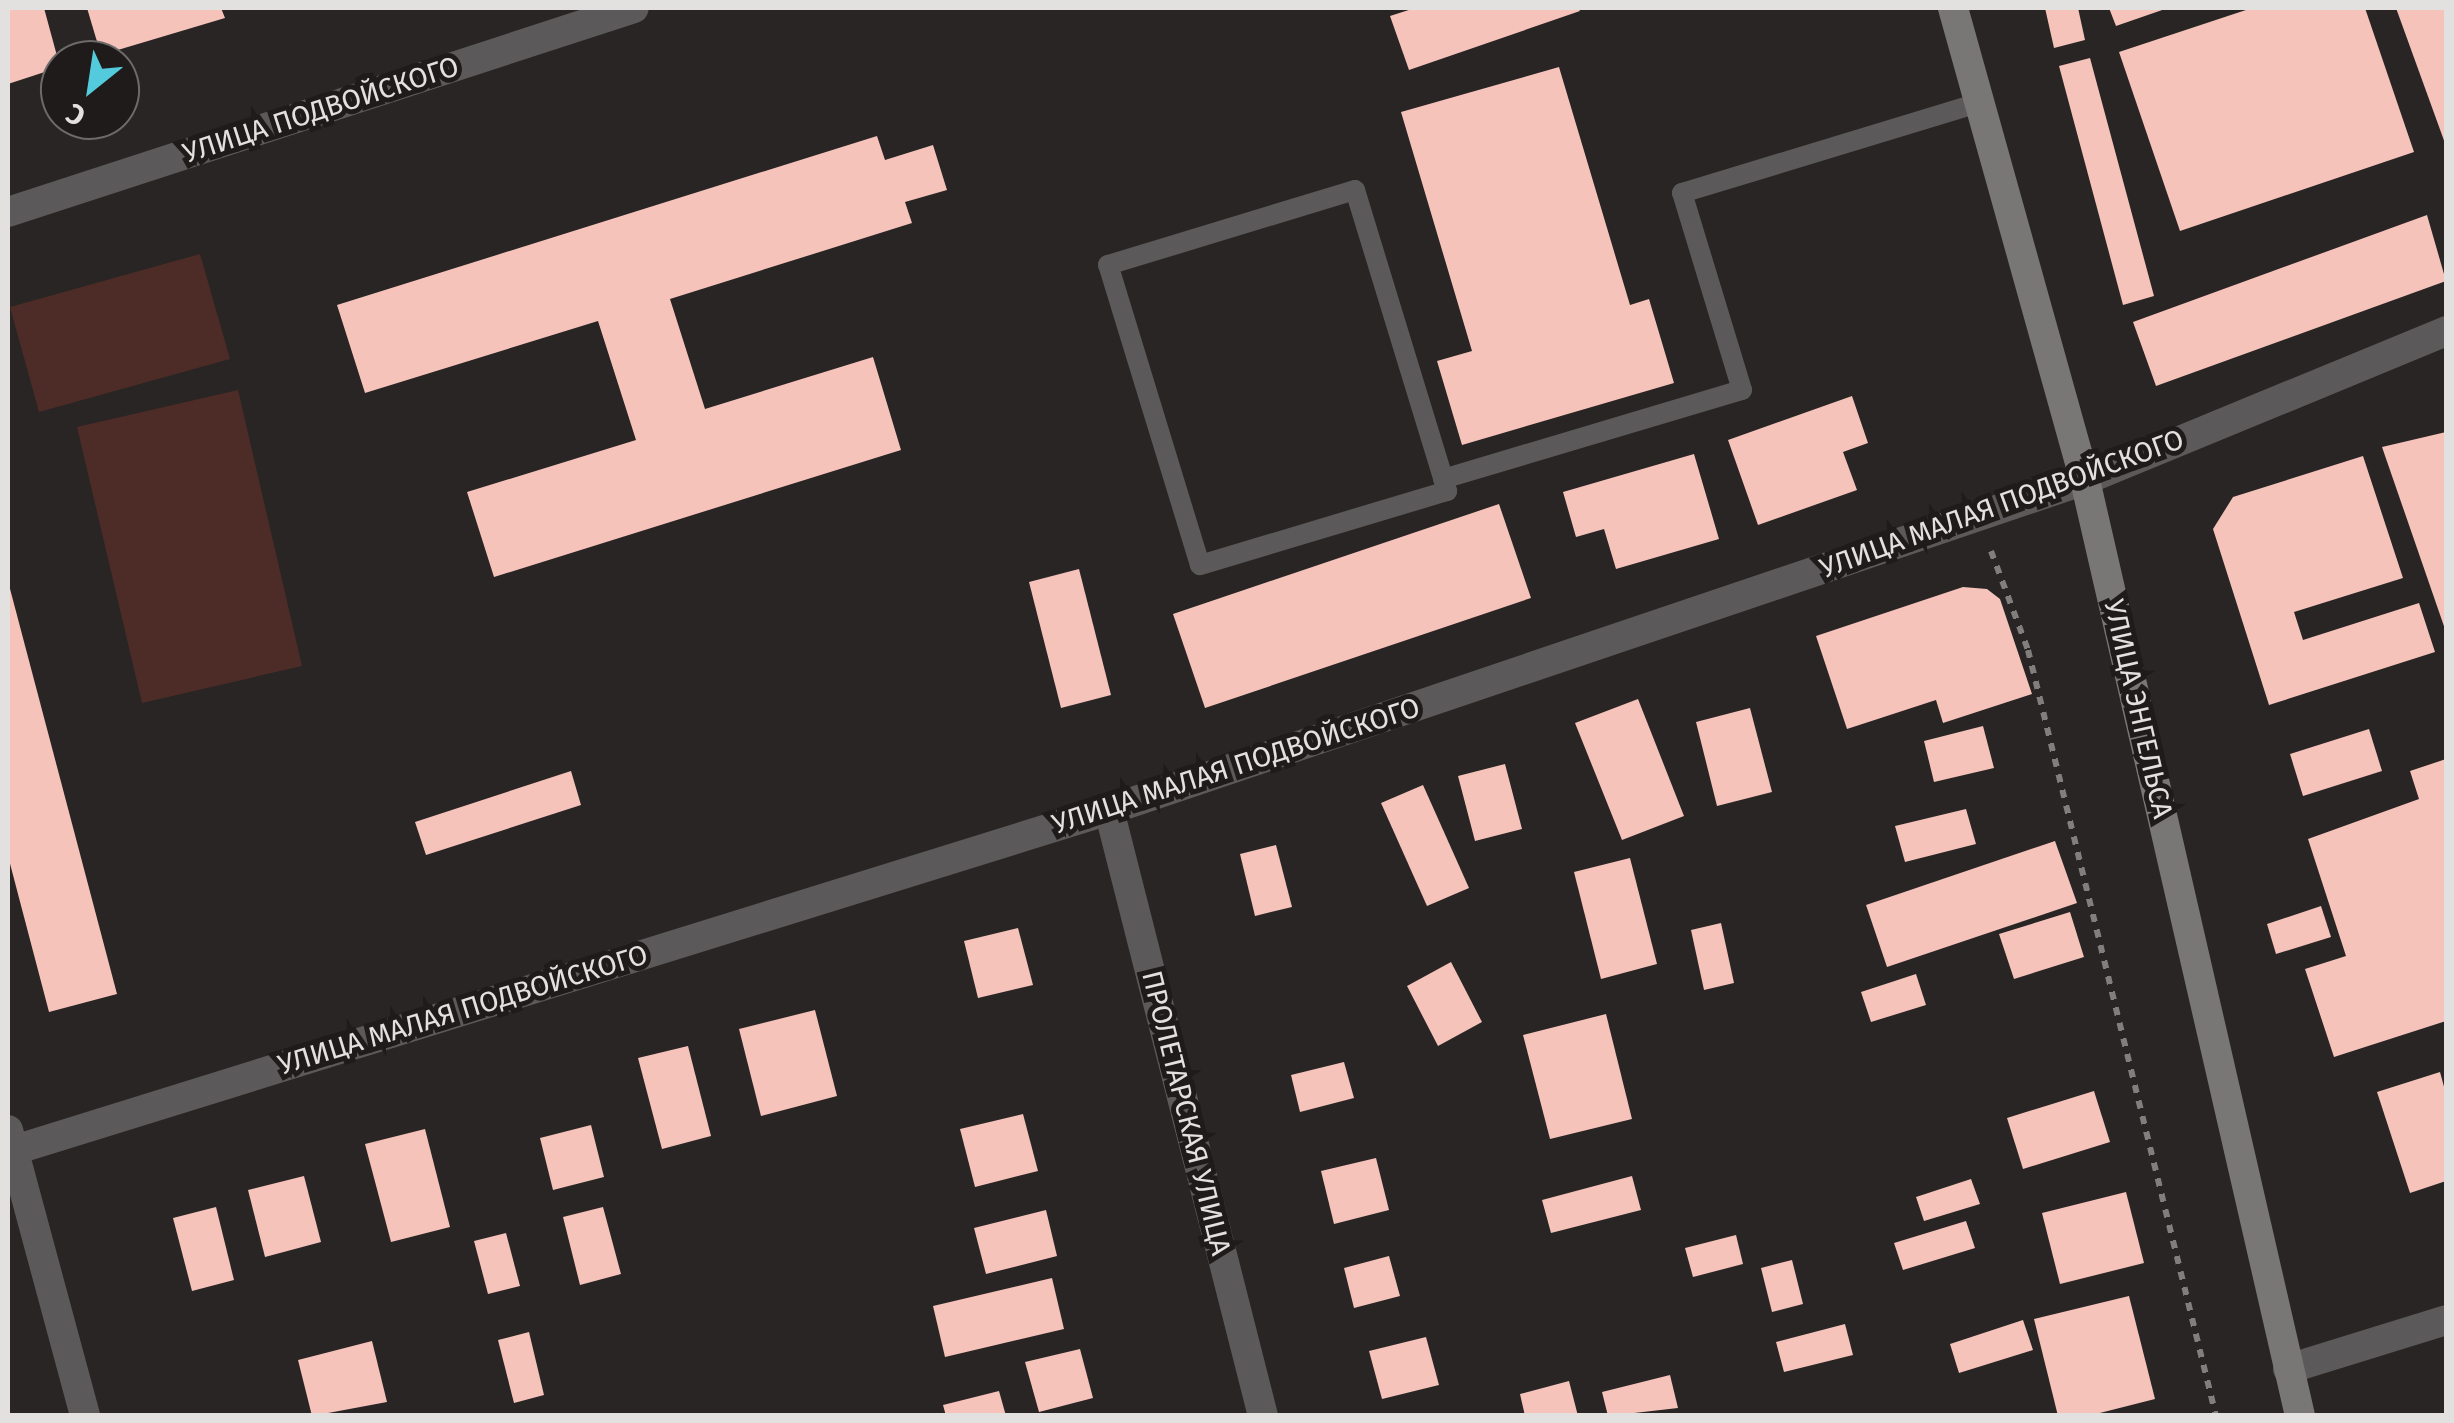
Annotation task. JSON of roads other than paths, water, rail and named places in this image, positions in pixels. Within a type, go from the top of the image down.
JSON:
[{"type":"main road","name":"УЛИЦА ЭНГЕЛЬСА","points":[[1953,8],[2086,480],[2300,1416]]},
{"type":"street","name":"УЛИЦА ПОДВОЙСКОГО","points":[[8,212],[634,8]]},
{"type":"street","name":"УЛИЦА МАЛАЯ ПОДВОЙСКОГО","points":[[9,1144],[1108,810],[2086,480],[2446,330]]},
{"type":"street","name":"ПРОЛЕТАРСКАЯ УЛИЦА","points":[[1108,810],[1262,1416]]},
{"type":"street","points":[[9,1144],[86,1416]]},
{"type":"street","points":[[2288,1369],[2446,1320]]},
{"type":"lane","points":[[1444,480],[1742,390],[1682,192],[1982,102]]},
{"type":"lane","points":[[1355,190],[1444,480],[1446,491],[1200,565],[1108,264],[1355,190]]}]
